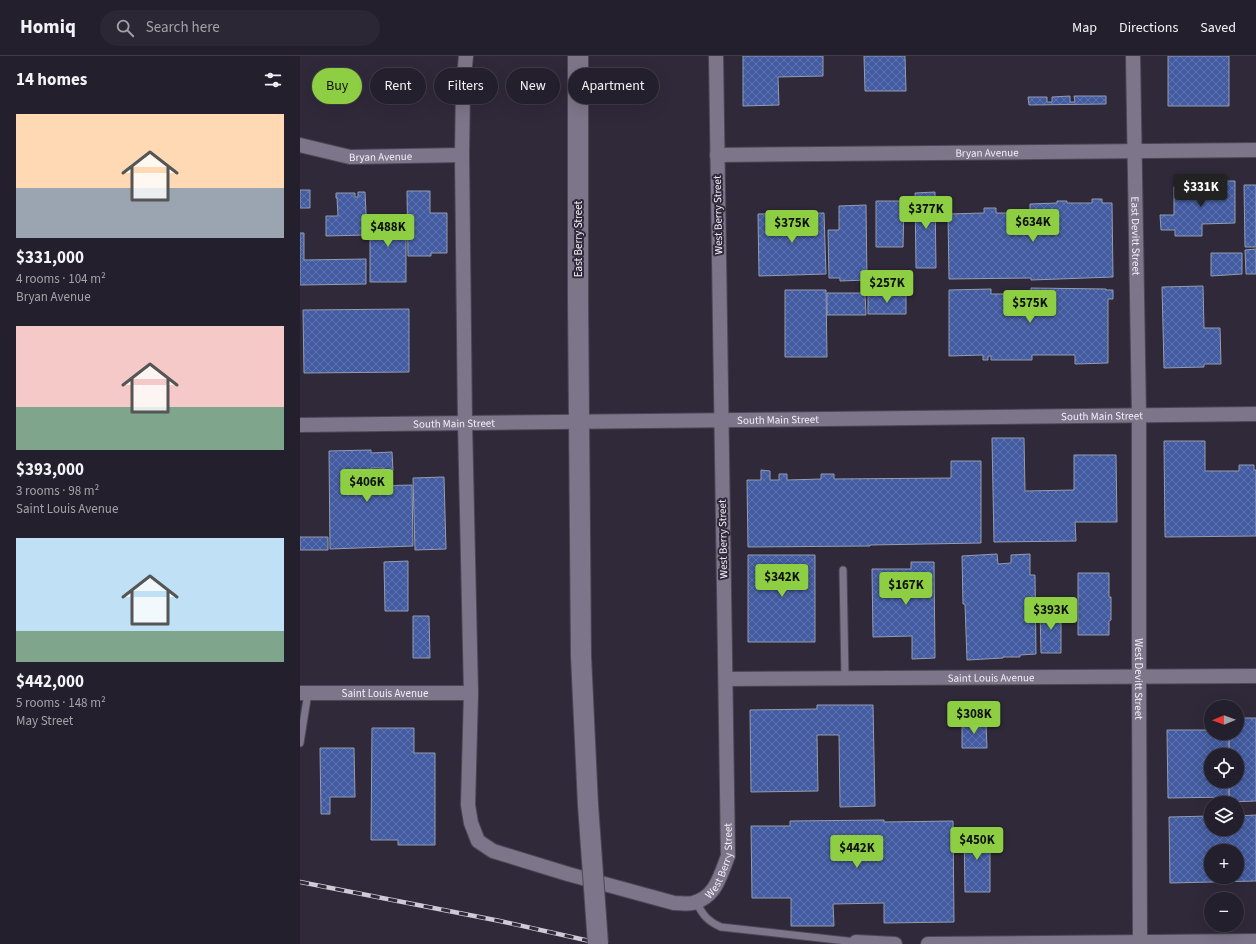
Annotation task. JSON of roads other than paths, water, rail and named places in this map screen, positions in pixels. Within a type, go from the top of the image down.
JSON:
[{"type":"main road","name":"East Berry Street","points":[[578,56],[578,422]]},
{"type":"main road","points":[[578,422],[581,656],[588,805],[598,944]]},
{"type":"street","points":[[465,423],[462,155],[463,85],[466,56]]},
{"type":"street","name":"West Berry Street","points":[[465,423],[471,693],[468,805],[471,823],[478,841],[493,851],[568,874],[674,903],[692,903],[708,897],[716,886],[728,856],[716,56]]},
{"type":"street","name":"East Devitt Street","points":[[1133,56],[1139,416]]},
{"type":"street","name":"Bryan Avenue","points":[[300,145],[350,157],[462,155]]},
{"type":"street","name":"Bryan Avenue","points":[[717,155],[1256,150]]},
{"type":"street","name":"South Main Street","points":[[300,425],[1256,414]]},
{"type":"street","name":"West Devitt Street","points":[[1139,416],[1140,942]]},
{"type":"street","name":"Saint Louis Avenue","points":[[726,679],[1256,676]]},
{"type":"street","name":"Saint Louis Avenue","points":[[304,693],[471,693]]},
{"type":"street","points":[[928,944],[1256,941]]},
{"type":"street","points":[[856,942],[895,944]]},
{"type":"lane","points":[[843,570],[845,678]]},
{"type":"lane","points":[[300,743],[304,693]]},
{"type":"lane","points":[[696,902],[706,918],[712,923],[721,927],[856,942]]},
{"type":"railway","points":[[300,882],[500,921],[603,944]]}]
